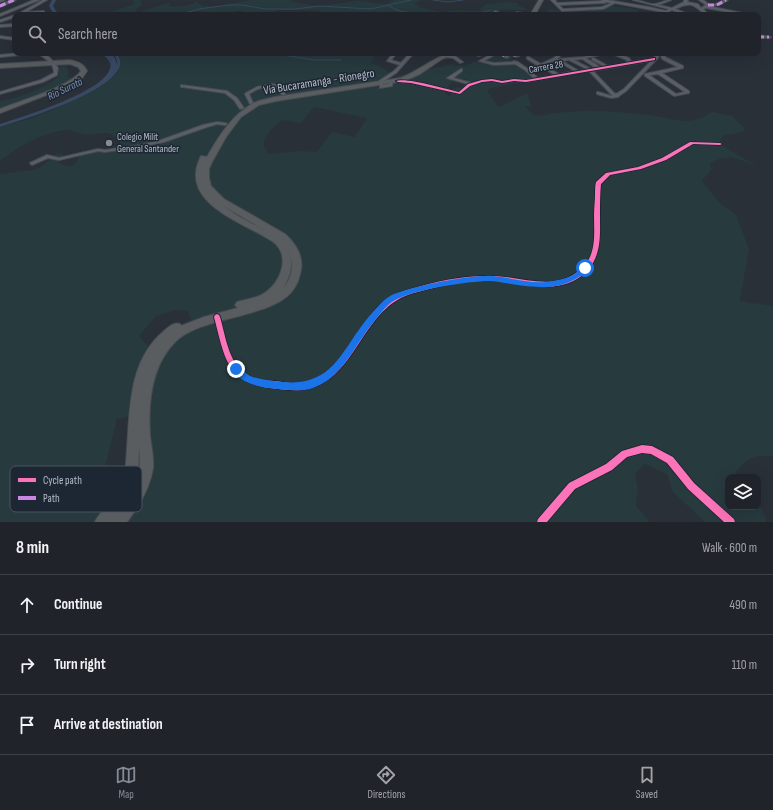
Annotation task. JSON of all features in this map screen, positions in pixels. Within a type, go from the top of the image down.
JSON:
[{"type":"highway","points":[[535,12],[541,0]]},
{"type":"highway","name":"Vía Bucaramanga - Rionegro","points":[[142,486],[146,468],[144,435],[145,403],[150,369],[157,354],[179,332],[187,327],[217,317],[256,308],[271,302],[289,287],[295,277],[297,265],[290,243],[282,236],[221,201],[208,187],[205,178],[205,169],[223,136],[239,116],[250,108],[264,101],[288,96],[380,83],[409,74],[430,60],[443,56]]},
{"type":"highway","name":"Vía Bucaramanga - Rionegro","points":[[132,466],[136,400],[144,367],[151,350],[167,333],[192,319],[209,312],[253,302],[266,297],[280,284],[287,269],[288,261],[284,247],[272,238],[222,210],[207,198],[201,189],[199,170],[202,161],[225,124],[242,108],[251,103],[283,94],[409,80],[435,61],[446,56]]},
{"type":"highway","points":[[0,66],[49,61],[79,64],[84,69],[83,75],[76,81],[0,111]]},
{"type":"highway","name":"Vía Bucaramanga - Rionegro","points":[[102,522],[112,512]]},
{"type":"highway","name":"Vía Bucaramanga - Rionegro","points":[[118,522],[126,512]]},
{"type":"street","points":[[0,1],[4,0]]},
{"type":"street","points":[[0,6],[14,0]]},
{"type":"street","points":[[7,3],[20,0]]},
{"type":"street","points":[[0,15],[36,0]]},
{"type":"street","points":[[23,12],[45,0]]},
{"type":"street","points":[[553,0],[563,10],[603,8],[621,0]]},
{"type":"street","points":[[602,0],[607,2]]},
{"type":"street","points":[[637,0],[680,12],[692,7]]},
{"type":"street","points":[[642,6],[644,2],[649,0]]},
{"type":"street","points":[[701,0],[707,6],[730,12]]},
{"type":"street","points":[[701,12],[707,6],[717,5],[726,0]]},
{"type":"street","points":[[656,5],[671,1],[696,4],[701,12]]},
{"type":"street","points":[[557,4],[607,2],[642,6],[666,12],[684,3]]},
{"type":"street","points":[[630,5],[647,11]]},
{"type":"street","points":[[701,12],[723,11]]},
{"type":"street","points":[[0,21],[12,17]]},
{"type":"street","points":[[0,26],[12,25]]},
{"type":"street","points":[[761,36],[769,37]]},
{"type":"street","points":[[0,37],[12,39]]},
{"type":"street","points":[[0,56],[12,55]]},
{"type":"street","points":[[45,56],[56,68]]},
{"type":"street","points":[[393,56],[390,61],[402,64]]},
{"type":"street","points":[[380,83],[392,75],[409,56]]},
{"type":"street","points":[[453,56],[461,62]]},
{"type":"street","points":[[490,56],[482,59],[481,61],[488,63],[512,63],[528,70],[537,79]]},
{"type":"street","points":[[528,70],[557,59],[576,59],[593,56]]},
{"type":"street","points":[[620,56],[630,60],[626,63]]},
{"type":"street","name":"Carrera 28","points":[[473,83],[486,80],[502,82],[537,79],[558,74],[654,59],[658,56]]},
{"type":"street","points":[[658,72],[688,92],[674,94],[646,75],[658,72],[682,67],[662,56]]},
{"type":"street","points":[[528,58],[558,74]]},
{"type":"street","points":[[583,58],[599,68]]},
{"type":"street","points":[[557,59],[577,71]]},
{"type":"street","points":[[570,59],[589,70],[613,94],[618,95]]},
{"type":"street","points":[[593,59],[606,66]]},
{"type":"street","points":[[598,93],[611,97],[623,92],[654,59]]},
{"type":"street","points":[[0,93],[50,78],[56,74],[56,68],[59,64],[66,62]]},
{"type":"street","points":[[461,70],[450,78],[473,83]]},
{"type":"street","points":[[462,81],[468,76]]},
{"type":"street","points":[[409,80],[460,93],[480,77]]},
{"type":"street","points":[[182,86],[226,92],[236,99],[242,108]]},
{"type":"street","points":[[32,163],[47,156],[59,159],[98,150],[105,151],[140,146],[162,141],[205,126],[217,123],[225,124]]},
{"type":"street","points":[[217,317],[226,347],[236,369],[246,378],[265,384],[290,386],[310,385],[326,377],[341,362],[366,325],[387,302],[409,291],[469,280],[491,278],[542,285],[554,284],[576,277],[592,259],[598,242],[598,182],[602,178],[617,172],[639,168],[664,159],[692,143],[720,144]]},
{"type":"street","points":[[541,522],[572,486],[609,467],[625,454],[642,449],[652,450],[670,460],[691,486],[731,522]]},
{"type":"green space","points":[[133,0],[140,0],[142,5],[137,8],[136,12],[110,12],[133,5],[135,3]]},
{"type":"green space","points":[[250,0],[290,0],[293,2],[319,6],[357,1],[386,4],[395,0],[422,0],[415,3],[419,7],[441,12],[320,12],[319,10],[277,10],[274,12],[139,12],[168,3],[170,3],[169,6],[173,7],[195,3],[195,1],[203,6],[212,7]]},
{"type":"green space","points":[[505,2],[517,3],[518,6],[530,10],[502,10],[496,12],[441,12],[457,10],[477,11],[487,4]]},
{"type":"green space","points":[[611,6],[641,10],[635,12],[546,12],[548,9],[588,11]]},
{"type":"green space","points":[[120,56],[374,56],[370,63],[389,72],[390,82],[395,77],[400,75],[450,65],[462,66],[493,56],[517,56],[510,58],[537,79],[490,88],[487,91],[499,107],[527,93],[531,106],[525,106],[533,115],[538,116],[552,113],[580,111],[608,111],[650,115],[686,121],[706,116],[712,112],[732,116],[745,128],[743,132],[725,135],[721,138],[720,144],[758,167],[734,158],[722,158],[710,164],[712,169],[702,181],[721,204],[736,215],[749,249],[740,301],[773,306],[773,456],[752,458],[744,463],[736,472],[737,474],[725,474],[725,510],[761,510],[761,508],[767,522],[705,522],[673,492],[667,474],[645,464],[635,473],[638,489],[636,506],[650,522],[0,522],[0,174],[39,168],[56,154],[63,154],[59,163],[71,166],[78,160],[81,151],[120,148],[122,145],[114,136],[107,133],[87,135],[66,130],[57,131],[31,141],[0,161],[0,127],[32,118],[64,105],[102,85],[115,76],[118,71]],"holes":[[[451,79],[466,79],[468,87],[464,89],[456,87],[449,97],[444,92],[453,81]],[[314,107],[367,118],[355,137],[332,132],[317,152],[299,151],[269,154],[264,146],[267,135],[282,120],[301,123]],[[174,310],[188,311],[191,320],[178,326],[151,350],[139,336],[155,317]],[[134,415],[128,466],[142,466],[142,512],[10,512],[10,466],[105,466],[117,419]]]},
{"type":"green space","points":[[65,65],[69,72],[67,77],[75,78],[72,81],[67,82],[62,87],[0,110],[0,101],[8,100],[38,89],[59,77],[59,68]]},
{"type":"water","points":[[104,56],[110,58],[112,64],[110,75],[115,70],[117,61],[115,56],[117,56],[120,65],[113,77],[97,88],[52,109],[0,127],[0,124],[43,110],[92,87],[104,78],[110,70],[111,65]]},
{"type":"waterway","points":[[54,0],[51,6],[54,12]]},
{"type":"waterway","points":[[188,12],[228,5],[242,5],[265,9],[296,9],[319,6],[371,9],[411,0]]},
{"type":"waterway","points":[[433,0],[448,2],[463,0]]},
{"type":"waterway","points":[[389,6],[399,11],[406,12]]},
{"type":"waterway","points":[[483,12],[491,10]]},
{"type":"waterway","name":"Río Suratá","points":[[103,82],[110,75],[113,69],[113,59],[109,56]]},
{"type":"waterway","points":[[289,56],[314,60],[341,60]]},
{"type":"marked path","points":[[0,6],[14,0]]},
{"type":"marked path","points":[[708,5],[717,5],[726,0]]},
{"type":"marked path","points":[[761,37],[769,37]]},
{"type":"cycle path","points":[[398,81],[411,82],[460,93],[469,85],[482,81],[526,81],[654,59]]},
{"type":"cycle path","points":[[217,317],[230,359],[234,367],[246,378],[265,384],[292,386],[309,385],[324,378],[337,367],[348,354],[368,323],[380,309],[394,298],[411,291],[451,282],[482,278],[504,279],[540,284],[563,282],[574,278],[589,264],[596,250],[598,183],[608,174],[639,168],[664,159],[692,143],[720,144]]},
{"type":"cycle path","points":[[541,522],[572,486],[609,467],[625,454],[642,449],[652,450],[670,460],[691,486],[731,522]]},
{"type":"place","name":"Colegio Milit General Santander","points":[[109,143]]},
{"type":"route","points":[[236,369],[246,378],[265,384],[290,386],[310,385],[326,377],[341,362],[366,325],[387,302],[409,291],[469,280],[491,278],[512,280],[528,284],[554,284],[576,277],[585,268]]}]
